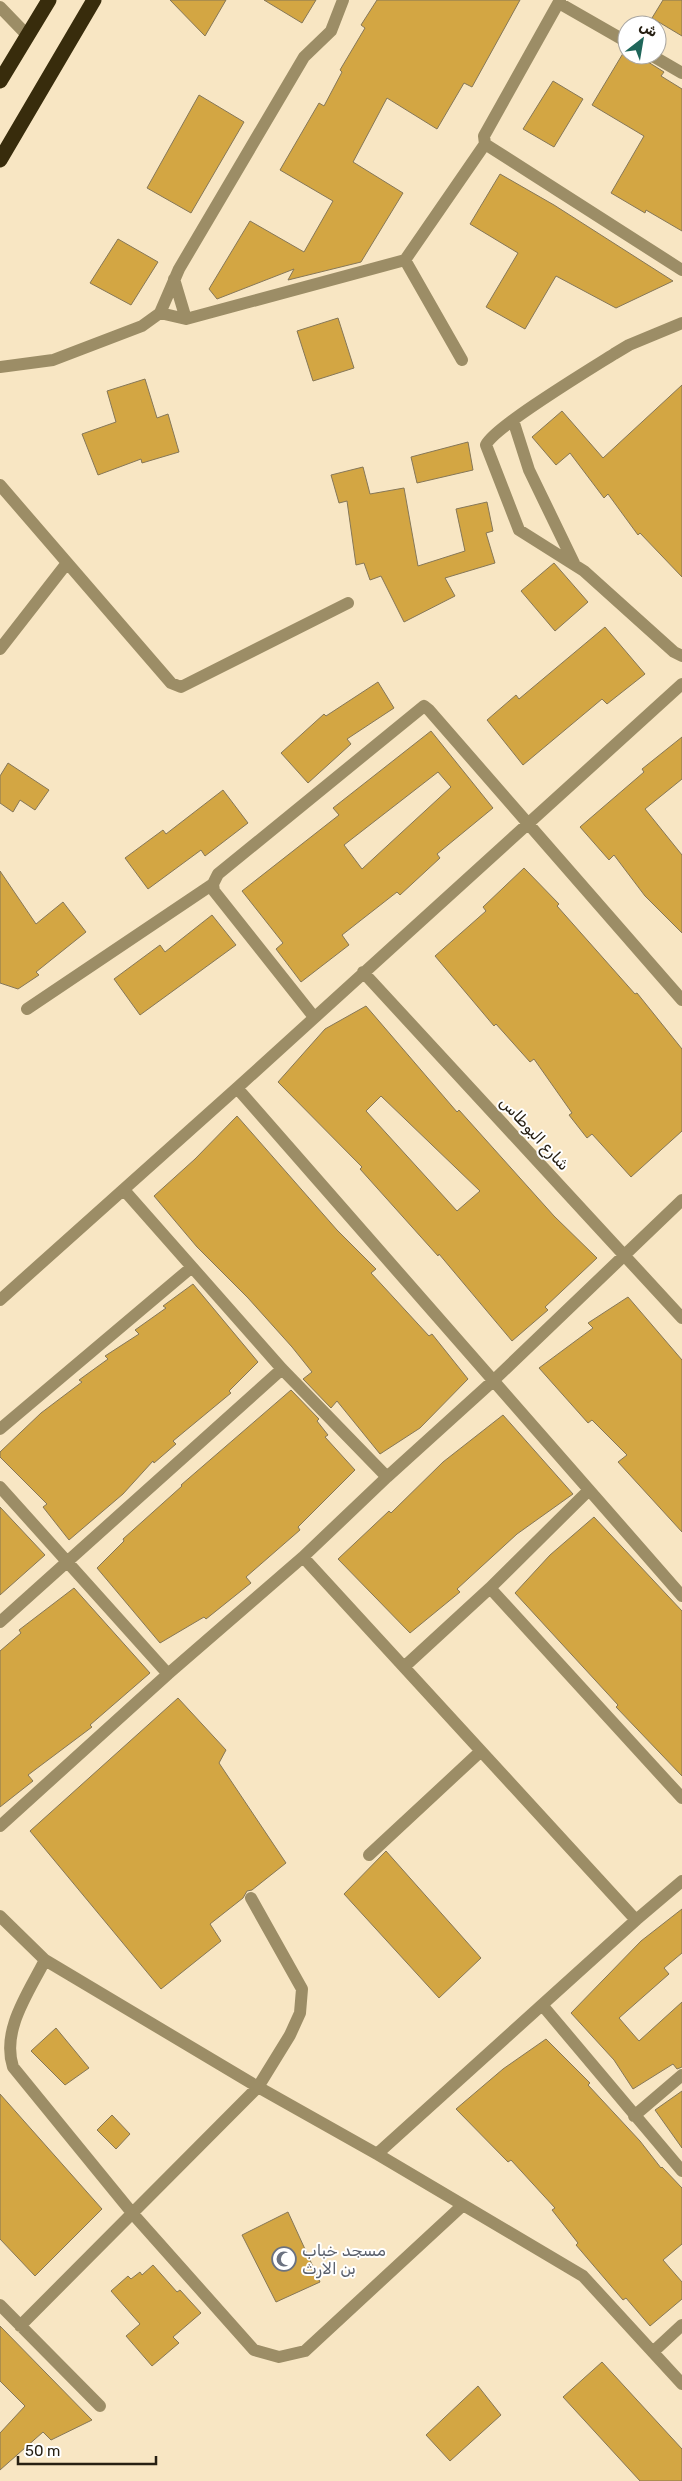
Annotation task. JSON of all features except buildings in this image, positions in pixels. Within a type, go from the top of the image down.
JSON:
[{"type":"highway","points":[[0,81],[49,0]]},
{"type":"highway","points":[[0,160],[94,0]]},
{"type":"street","points":[[0,367],[53,360],[142,326],[160,314],[174,279],[304,56],[331,31],[343,0]]},
{"type":"street","points":[[160,314],[186,319],[405,260],[485,144],[484,136],[559,1],[617,36]]},
{"type":"street","points":[[0,7],[28,36]]},
{"type":"street","points":[[667,65],[682,73]]},
{"type":"street","points":[[485,144],[682,270]]},
{"type":"street","points":[[405,260],[462,360]]},
{"type":"street","points":[[174,279],[186,319]]},
{"type":"street","points":[[679,327],[622,349],[513,420],[492,436],[486,445],[519,530],[525,536],[574,563],[614,596],[678,654],[682,667]]},
{"type":"street","points":[[513,420],[529,470],[574,563]]},
{"type":"street","points":[[0,485],[171,682],[181,687],[348,603]]},
{"type":"street","points":[[0,649],[67,563]]},
{"type":"street","points":[[0,1300],[237,1088],[682,684]]},
{"type":"street","points":[[27,1009],[213,884],[218,874],[424,706],[682,1000]]},
{"type":"street","points":[[213,884],[214,891],[314,1017]]},
{"type":"street","name":"شارع البوطاس","points":[[363,972],[626,1255],[682,1318]]},
{"type":"street","points":[[237,1088],[588,1491],[682,1596]]},
{"type":"street","points":[[124,1190],[282,1369],[387,1477]]},
{"type":"street","points":[[0,1826],[168,1674],[304,1557],[387,1477],[493,1381],[682,1200]]},
{"type":"street","points":[[0,1429],[192,1267]]},
{"type":"street","points":[[0,1622],[282,1369]]},
{"type":"street","points":[[0,1487],[68,1560],[168,1674]]},
{"type":"street","points":[[404,1667],[490,1588],[588,1491]]},
{"type":"street","points":[[304,1557],[636,1920]]},
{"type":"street","points":[[490,1588],[682,1798]]},
{"type":"street","points":[[369,1855],[481,1751]]},
{"type":"street","points":[[377,2154],[636,1920],[682,1881]]},
{"type":"street","points":[[20,2326],[258,2088],[290,2035],[300,2014],[302,1989],[251,1898]]},
{"type":"street","points":[[0,1916],[45,1960],[258,2088],[377,2154],[584,2276],[682,2384]]},
{"type":"street","points":[[45,1960],[18,2014],[10,2041],[9,2054],[13,2067],[133,2214],[254,2350],[279,2357],[305,2352],[463,2205]]},
{"type":"street","points":[[543,2006],[634,2116],[682,2170]]},
{"type":"street","points":[[634,2116],[682,2075]]},
{"type":"street","points":[[0,2305],[100,2406]]},
{"type":"street","points":[[654,2351],[682,2324]]},
{"type":"place","name":"مسجد خباب بن الارث","points":[[284,2259]]}]
